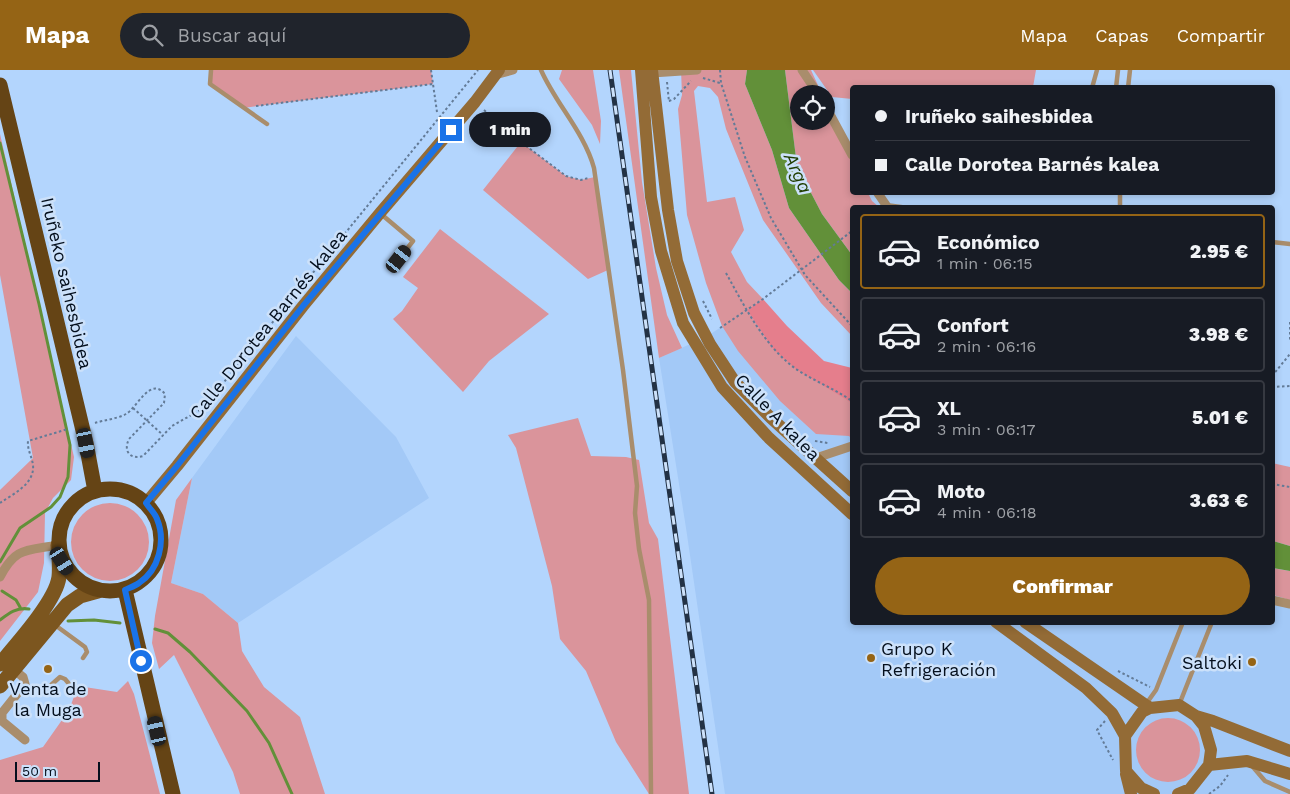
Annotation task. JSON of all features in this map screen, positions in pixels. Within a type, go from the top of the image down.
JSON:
[{"type":"highway","name":"Iruñeko saihesbidea","points":[[0,85],[86,443],[95,491]]},
{"type":"highway","points":[[109,488],[123,490],[146,503],[157,519],[161,536],[160,553],[152,569],[140,582],[125,590],[98,591],[83,585],[71,574],[62,561],[58,545],[60,528],[67,512],[80,499],[95,491],[109,488]]},
{"type":"highway","points":[[125,590],[173,794]]},
{"type":"main road","name":"Calle A kalea","points":[[650,72],[668,210],[677,261],[694,313],[710,344],[735,382],[850,489]]},
{"type":"main road","name":"Calle A kalea","points":[[650,72],[651,197],[660,250],[684,323],[722,387],[769,438],[850,512]]},
{"type":"main road","name":"Calle Dorotea Barnés kalea","points":[[146,503],[303,306],[475,102],[497,73]]},
{"type":"main road","points":[[0,686],[7,667],[55,592],[59,578],[58,545]]},
{"type":"main road","points":[[7,667],[68,605],[80,596],[98,591]]},
{"type":"main road","points":[[1000,625],[1086,688],[1112,713],[1125,736],[1126,772],[1131,794]]},
{"type":"main road","points":[[1029,625],[1054,644],[1148,706],[1179,705],[1196,716],[1290,751]]},
{"type":"main road","points":[[1125,736],[1148,706]]},
{"type":"main road","points":[[1178,794],[1190,789],[1209,765],[1212,750],[1204,726],[1196,716]]},
{"type":"main road","points":[[1209,765],[1247,760],[1290,774]]},
{"type":"main road","points":[[1126,772],[1141,788],[1154,794]]},
{"type":"street","points":[[497,73],[513,70]]},
{"type":"street","points":[[650,72],[696,70]]},
{"type":"street","points":[[802,70],[812,85]]},
{"type":"street","points":[[835,123],[850,151]]},
{"type":"street","points":[[879,195],[886,205]]},
{"type":"street","points":[[816,458],[850,447]]},
{"type":"street","points":[[0,578],[9,561],[20,552],[58,545]]},
{"type":"street","points":[[1275,601],[1290,604]]},
{"type":"street","points":[[7,667],[23,678],[25,684],[2,713],[2,721],[25,740]]},
{"type":"lane","points":[[211,70],[210,84],[266,124]]},
{"type":"lane","points":[[541,70],[549,89],[589,152],[595,177],[623,370],[636,476],[635,512],[639,549],[649,600],[651,794]]},
{"type":"lane","points":[[1093,85],[1097,70]]},
{"type":"lane","points":[[1116,85],[1118,70]]},
{"type":"lane","points":[[1128,85],[1130,70]]},
{"type":"lane","points":[[380,213],[414,240],[399,259]]},
{"type":"lane","points":[[1275,242],[1290,244]]},
{"type":"lane","points":[[52,623],[84,647],[87,652],[83,658]]},
{"type":"lane","points":[[1148,706],[1182,625]]},
{"type":"lane","points":[[1179,705],[1211,625]]},
{"type":"lane","points":[[25,684],[42,693],[60,677],[65,679],[70,685]]},
{"type":"lane","points":[[1247,760],[1265,781],[1290,792]]},
{"type":"path","points":[[430,70],[437,112]]},
{"type":"path","name":"Calle Dorotea Barnés kalea","points":[[147,420],[129,439],[126,445],[126,452],[131,456],[137,458],[143,456],[172,426],[202,409],[478,70]]},
{"type":"path","points":[[720,70],[721,83],[745,157],[771,218],[805,275],[850,324]]},
{"type":"path","points":[[650,72],[669,100],[669,110]]},
{"type":"path","points":[[669,100],[674,98],[691,81],[702,78],[721,83]]},
{"type":"path","points":[[243,108],[433,84]]},
{"type":"path","points":[[475,102],[566,176],[581,180],[595,177]]},
{"type":"path","points":[[720,328],[850,233]]},
{"type":"path","points":[[726,274],[772,348],[796,369],[850,400]]},
{"type":"path","points":[[701,294],[713,321]]},
{"type":"path","points":[[1290,322],[1290,340]]},
{"type":"path","points":[[1275,372],[1290,354]]},
{"type":"path","points":[[1275,387],[1290,386]]},
{"type":"path","points":[[113,418],[126,414],[147,392],[154,388],[161,389],[165,394],[164,402],[147,420]]},
{"type":"path","points":[[132,408],[163,435]]},
{"type":"path","points":[[0,503],[25,486],[32,475],[33,466],[28,441],[57,431]]},
{"type":"path","points":[[810,438],[819,442],[830,443]]},
{"type":"path","points":[[1275,484],[1290,487]]},
{"type":"path","points":[[1116,670],[1150,687]]},
{"type":"path","points":[[1106,746],[1097,730],[1109,716]]},
{"type":"path","points":[[1209,794],[1220,786],[1231,773]]},
{"type":"shaded area","points":[[211,70],[431,70],[433,84],[243,108],[210,84]]},
{"type":"shaded area","points":[[562,70],[593,70],[601,121],[600,144],[592,125],[559,79]]},
{"type":"shaded area","points":[[619,70],[631,70],[642,182],[656,268],[667,315],[682,348],[659,358]]},
{"type":"shaded area","points":[[681,70],[747,70],[745,84],[772,150],[789,208],[839,280],[850,291],[850,334],[821,303],[763,220],[726,129],[718,97],[710,88],[698,86],[694,91],[707,202],[735,197],[744,230],[731,252],[747,282],[763,299],[747,310],[772,348],[850,400],[850,437],[816,434],[780,401],[738,351],[722,326],[706,283],[687,215],[678,109],[682,95]]},
{"type":"shaded area","points":[[785,70],[811,70],[818,85],[790,85],[790,110]]},
{"type":"shaded area","points":[[813,70],[1036,70],[1033,85],[850,85],[850,99],[835,97],[835,85],[824,85]]},
{"type":"shaded area","points":[[835,122],[850,155],[850,195],[869,195],[877,205],[850,205],[850,252],[822,214],[797,166],[792,130],[835,130]]},
{"type":"shaded area","points":[[0,134],[74,457],[71,480],[53,498],[45,513],[44,563],[38,592],[0,641],[0,490],[33,458],[0,275]]},
{"type":"shaded area","points":[[521,142],[566,176],[581,180],[595,177],[608,270],[588,279],[483,190]]},
{"type":"shaded area","points":[[440,229],[549,314],[489,361],[463,392],[393,319],[402,311],[418,288],[403,277]]},
{"type":"shaded area","points":[[763,299],[787,326],[824,361],[850,368],[850,402],[796,369],[772,348],[747,310]]},
{"type":"shaded area","points":[[747,310],[850,398],[850,625],[1275,625],[1275,597],[1290,601],[1290,794],[725,794],[659,358],[706,337]]},
{"type":"shaded area","points":[[296,336],[396,437],[429,498],[238,623],[203,594],[171,583],[192,478]]},
{"type":"shaded area","points":[[578,418],[591,456],[626,457],[639,460],[649,523],[658,539],[689,794],[649,794],[616,742],[586,671],[560,639],[552,586],[516,448],[508,435]]},
{"type":"shaded area","points":[[1275,464],[1290,467],[1290,546],[1275,542]]},
{"type":"shaded area","points":[[192,478],[171,583],[203,594],[238,623],[242,651],[264,687],[300,717],[325,794],[240,794],[233,772],[174,655],[159,669],[152,643],[155,616],[176,500]]},
{"type":"shaded area","points":[[110,503],[125,506],[137,515],[146,527],[149,542],[146,557],[137,569],[125,578],[110,581],[95,578],[83,569],[74,557],[71,542],[74,527],[83,515],[95,506]]},
{"type":"shaded area","points":[[1275,568],[1290,571],[1290,600],[1275,596]]},
{"type":"shaded area","points":[[128,681],[134,694],[160,794],[0,794],[0,760],[43,747],[69,710],[78,686],[117,692]]},
{"type":"shaded area","points":[[1168,718],[1180,720],[1191,727],[1198,738],[1200,750],[1198,762],[1191,773],[1180,780],[1168,782],[1156,780],[1145,773],[1138,762],[1136,750],[1138,738],[1145,727],[1156,720]]},
{"type":"water","name":"Arga","points":[[747,70],[785,70],[790,110],[790,130],[792,130],[797,166],[822,214],[850,252],[850,291],[839,280],[789,208],[772,150],[745,84]]},
{"type":"water","points":[[1275,542],[1290,546],[1290,571],[1275,568]]},
{"type":"waterway","points":[[0,143],[39,304],[70,445],[68,477],[60,497],[51,507],[20,528],[0,562]]},
{"type":"waterway","points":[[2,591],[16,600],[20,607]]},
{"type":"waterway","points":[[0,620],[17,610],[29,609]]},
{"type":"waterway","points":[[68,621],[94,620],[120,623]]},
{"type":"waterway","points":[[155,629],[168,633],[190,652],[247,711],[269,743],[292,794]]},
{"type":"railway","points":[[610,70],[712,794]]},
{"type":"place","name":"Grupo K Refrigeración","points":[[871,658]]},
{"type":"place","name":"Saltoki","points":[[1252,662]]},
{"type":"place","name":"Venta de la Muga","points":[[48,669]]},
{"type":"route","points":[[141,661],[125,590],[140,582],[152,569],[160,553],[161,536],[157,519],[146,503],[303,306],[451,130]]}]
